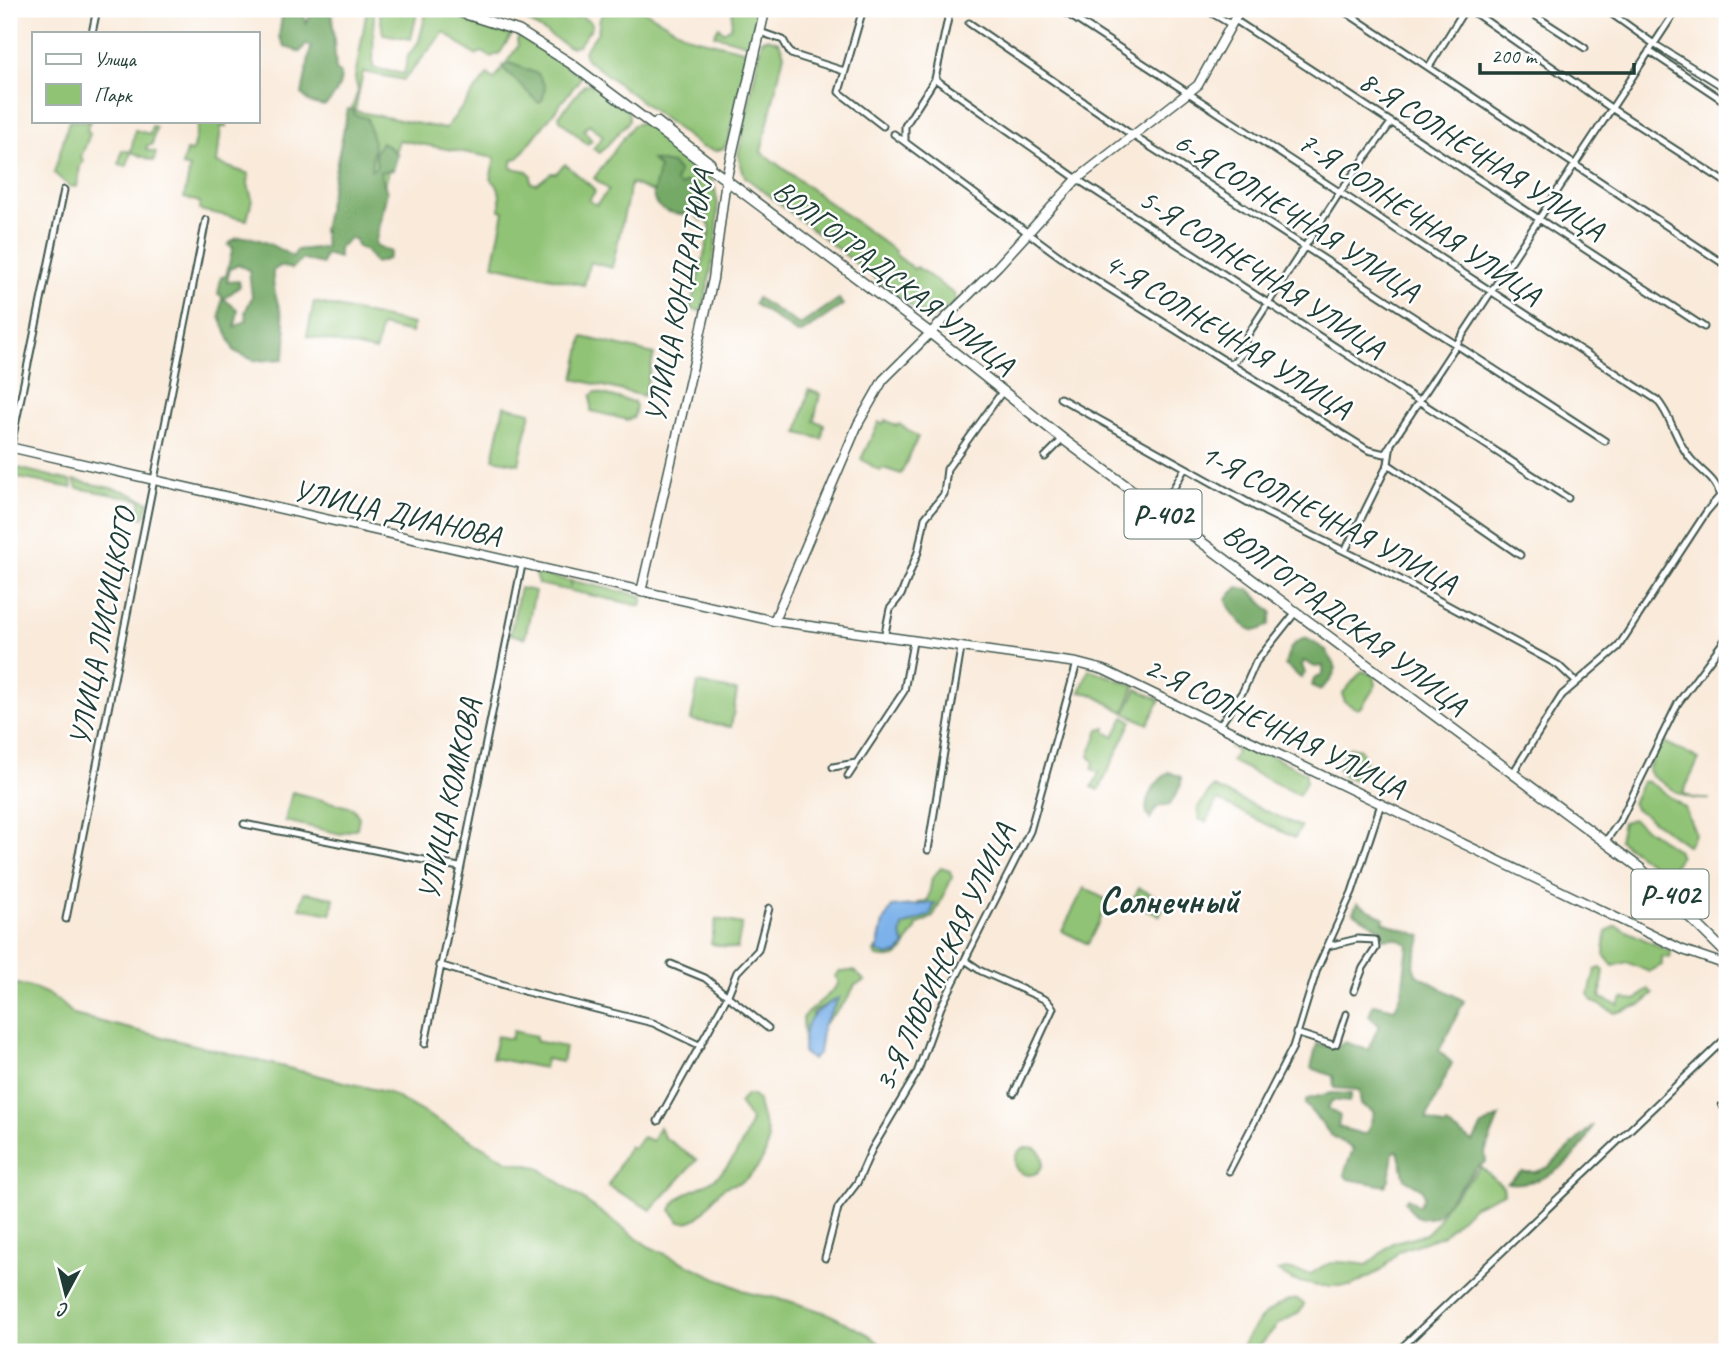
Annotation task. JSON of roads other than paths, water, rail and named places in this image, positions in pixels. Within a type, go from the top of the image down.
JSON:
[{"type":"main road","name":"ВОЛГОГРАДСКАЯ УЛИЦА","points":[[450,9],[498,22],[540,42],[726,178],[929,332],[1063,439],[1605,842],[1663,888],[1727,954]]},
{"type":"main road","name":"ВОЛГОГРАДСКАЯ УЛИЦА","points":[[473,9],[512,21],[543,38],[701,155],[726,178]]},
{"type":"main road","name":"УЛИЦА КОНДРАТЮКА","points":[[641,592],[713,279],[726,178],[765,9]]},
{"type":"main road","points":[[774,621],[864,411],[883,380],[1028,235],[1077,179],[1132,135],[1190,94],[1209,71],[1240,9]]},
{"type":"main road","name":"УЛИЦА ДИАНОВА","points":[[9,450],[774,621]]},
{"type":"main road","name":"2-Я СОЛНЕЧНАЯ УЛИЦА","points":[[774,621],[1077,663],[1116,674],[1683,950],[1727,965]]},
{"type":"street","points":[[92,32],[97,9]]},
{"type":"street","points":[[863,9],[839,92],[883,126]]},
{"type":"street","points":[[905,142],[905,126],[935,79],[950,9]]},
{"type":"street","name":"7-Я СОЛНЕЧНАЯ УЛИЦА","points":[[1060,9],[1657,400],[1668,412],[1689,457],[1714,481],[1720,496],[1707,511],[1612,654],[1575,681]]},
{"type":"street","name":"8-Я СОЛНЕЧНАЯ УЛИЦА","points":[[1205,9],[1234,23],[1391,123],[1704,327]]},
{"type":"street","points":[[1341,9],[1727,266]]},
{"type":"street","points":[[1429,67],[1467,9],[1611,108],[1727,183]]},
{"type":"street","points":[[1525,9],[1585,48]]},
{"type":"street","points":[[1605,9],[1654,44],[1727,89]]},
{"type":"street","points":[[1345,551],[1388,464],[1391,444],[1577,165],[1611,108],[1677,9]]},
{"type":"street","name":"6-Я СОЛНЕЧНАЯ УЛИЦА","points":[[969,23],[1132,135],[1605,441]]},
{"type":"street","points":[[760,32],[783,40],[791,54],[844,71]]},
{"type":"street","points":[[1649,51],[1727,103]]},
{"type":"street","name":"5-Я СОЛНЕЧНАЯ УЛИЦА","points":[[935,79],[1077,179],[1568,498]]},
{"type":"street","points":[[1232,363],[1244,352],[1247,336],[1340,192],[1391,123]]},
{"type":"street","name":"4-Я СОЛНЕЧНАЯ УЛИЦА","points":[[894,134],[1028,235],[1194,343],[1232,363],[1368,450],[1385,454],[1391,444]]},
{"type":"street","points":[[9,450],[64,190]]},
{"type":"street","name":"УЛИЦА ЛИСИЦКОГО","points":[[66,919],[206,220]]},
{"type":"street","points":[[884,638],[890,610],[901,595],[918,552],[925,518],[944,494],[947,469],[1002,391]]},
{"type":"street","name":"1-Я СОЛНЕЧНАЯ УЛИЦА","points":[[1060,398],[1185,468],[1558,664],[1575,681]]},
{"type":"street","points":[[1045,457],[1063,439]]},
{"type":"street","points":[[1388,464],[1520,555]]},
{"type":"street","points":[[1160,512],[1185,468]]},
{"type":"street","name":"УЛИЦА КОМКОВА","points":[[425,1044],[458,867],[522,565]]},
{"type":"street","points":[[1220,725],[1243,691],[1256,662],[1295,613]]},
{"type":"street","points":[[1605,842],[1620,821],[1672,712],[1727,638]]},
{"type":"street","points":[[848,776],[904,691],[913,642]]},
{"type":"street","points":[[928,850],[961,648]]},
{"type":"street","name":"3-Я ЛЮБИНСКАЯ УЛИЦА","points":[[825,1258],[838,1208],[856,1183],[872,1149],[917,1073],[941,1007],[1030,831],[1077,663]]},
{"type":"street","points":[[1513,774],[1544,721],[1575,681]]},
{"type":"street","points":[[833,767],[856,764]]},
{"type":"street","points":[[1229,1171],[1293,1047],[1328,946],[1352,892],[1381,804]]},
{"type":"street","points":[[244,824],[458,867]]},
{"type":"street","points":[[658,1121],[727,997],[737,972],[758,950],[769,908]]},
{"type":"street","points":[[1328,946],[1363,938],[1375,940],[1376,948],[1363,968],[1354,991]]},
{"type":"street","points":[[965,960],[981,971],[1046,1000],[1053,1008],[1014,1093]]},
{"type":"street","points":[[671,964],[705,978],[768,1028]]},
{"type":"street","points":[[439,965],[527,992],[653,1023],[701,1046]]},
{"type":"street","points":[[1296,1033],[1328,1045],[1336,1044],[1346,1014]]},
{"type":"street","points":[[1397,1352],[1727,1037]]},
{"type":"water","points":[[935,903],[930,915],[903,926],[901,936],[905,945],[899,953],[887,956],[877,951],[883,922],[892,907]]},
{"type":"water","points":[[839,998],[823,1025],[819,1053],[812,1060],[803,1052],[808,1024],[816,1013]]},
{"type":"railway","points":[[1719,1105],[1727,1114]]},
{"type":"district","name":"Солнечный","points":[[1169,900]]}]
